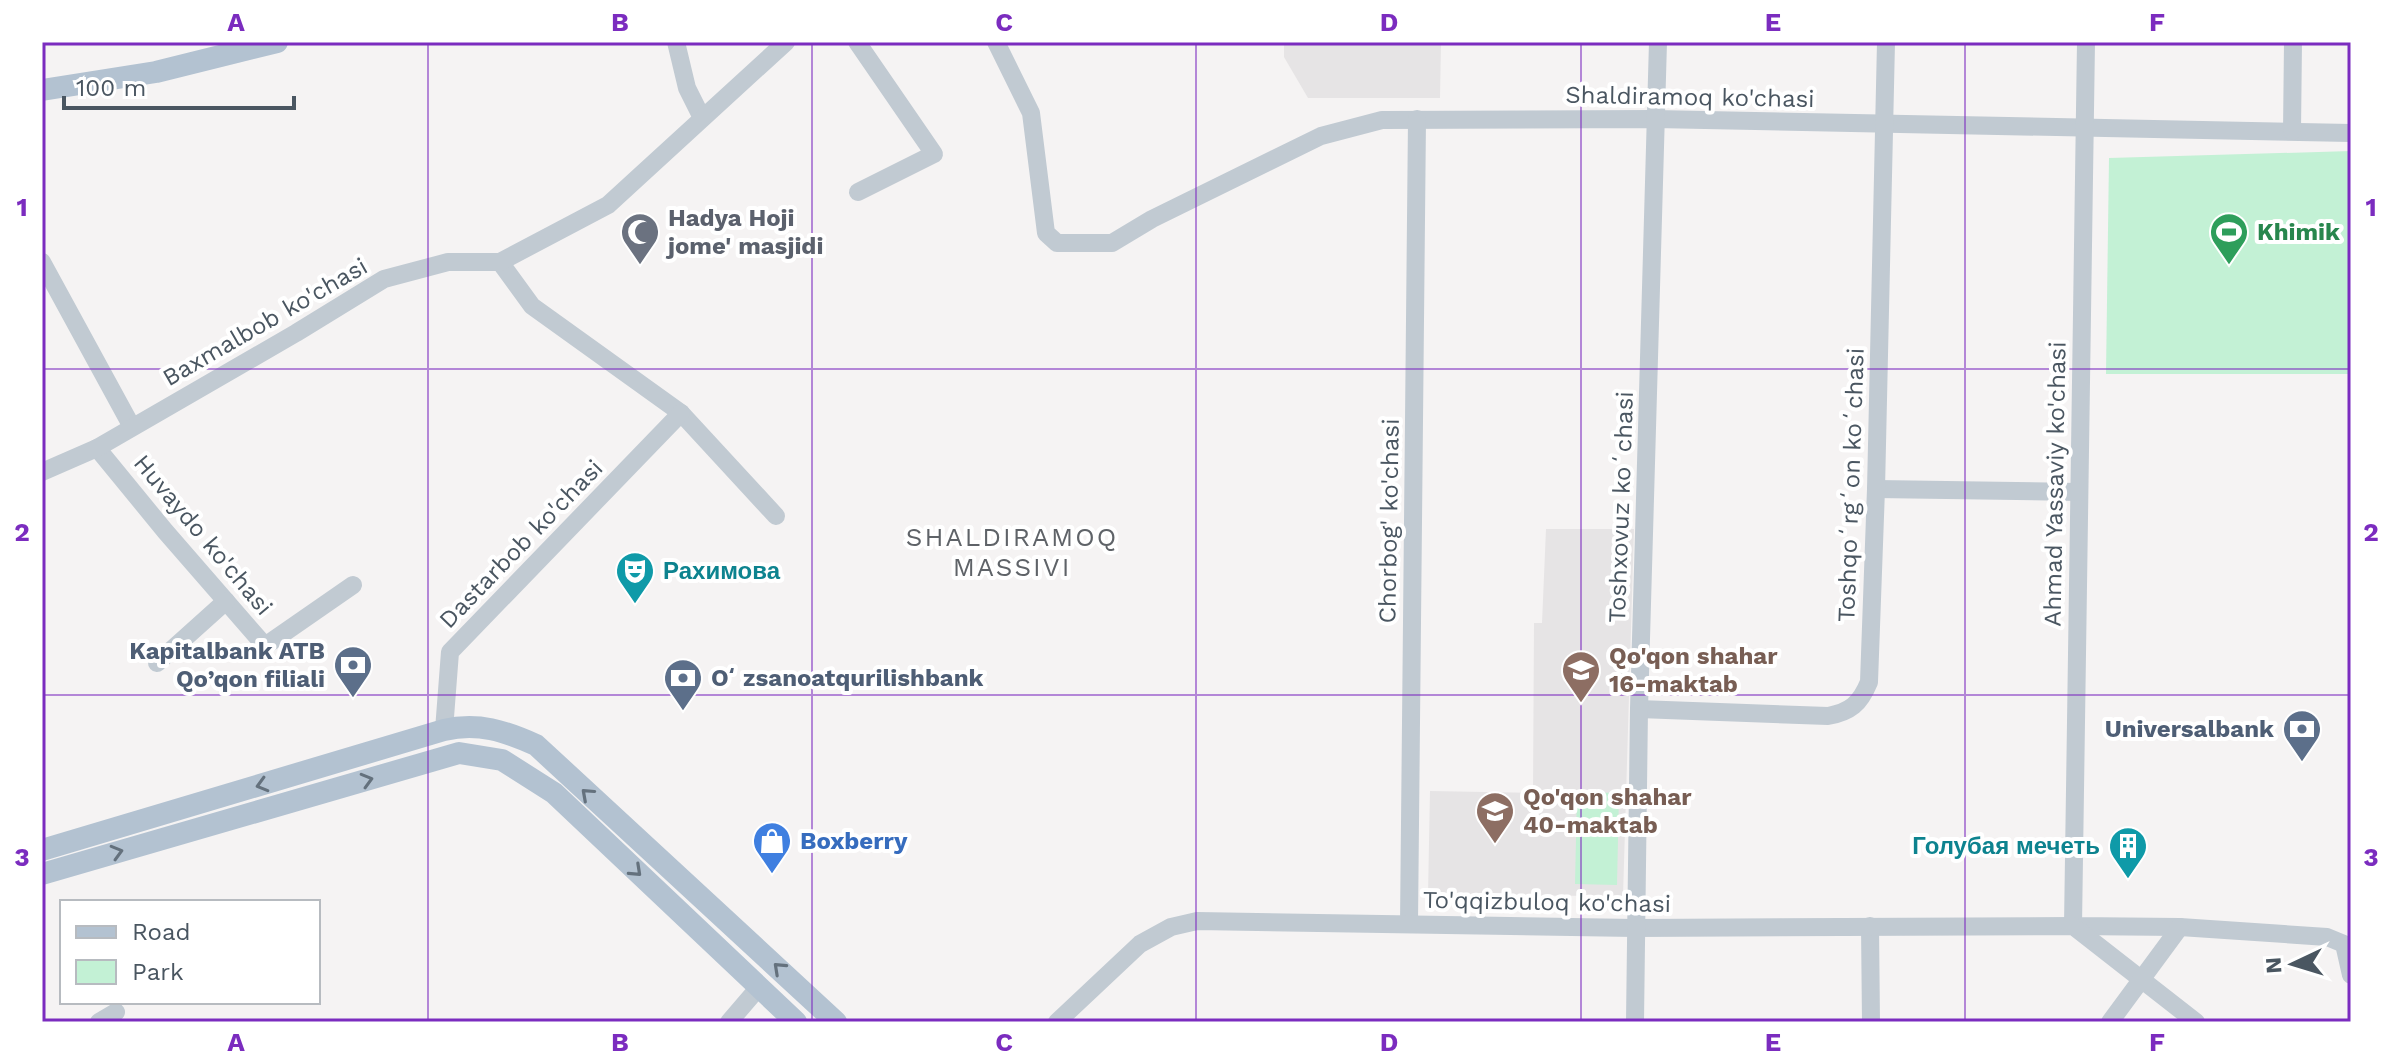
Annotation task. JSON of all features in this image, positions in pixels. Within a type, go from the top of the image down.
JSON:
[{"type":"main road","points":[[42,90],[156,72],[277,42]]},
{"type":"main road","points":[[42,850],[444,730],[460,726],[494,728],[536,745],[836,1022]]},
{"type":"main road","points":[[42,874],[459,753],[502,760],[554,793],[796,1022]]},
{"type":"street","points":[[676,42],[687,88],[702,118]]},
{"type":"street","name":"Baxmalbob ko'chasi","points":[[42,472],[97,448],[384,279],[448,262],[500,262],[608,205],[786,42]]},
{"type":"street","points":[[857,42],[934,154],[858,192]]},
{"type":"street","name":"Shaldiramoq ko'chasi","points":[[996,42],[1031,113],[1046,233],[1057,243],[1112,243],[1152,219],[1321,136],[1382,120],[1655,119],[2351,133]]},
{"type":"street","name":"Toshxovuz koʻchasi","points":[[1635,1022],[1639,709],[1658,42]]},
{"type":"street","name":"Toshqoʻrgʻon koʻchasi","points":[[1639,709],[1828,716],[1846,713],[1861,700],[1869,682],[1886,42]]},
{"type":"street","name":"Ahmad Yassaviy ko'chasi","points":[[2073,926],[2086,42]]},
{"type":"street","points":[[2292,131],[2293,42]]},
{"type":"street","name":"Chorbog' ko'chasi","points":[[1409,924],[1417,119]]},
{"type":"street","name":"Huvaydo ko'chasi","points":[[42,262],[132,427]]},
{"type":"street","points":[[500,262],[532,306],[681,413],[776,516]]},
{"type":"street","name":"Dastarbob ko'chasi","points":[[444,730],[450,652],[681,413]]},
{"type":"street","name":"Huvaydo ko'chasi","points":[[97,448],[265,646],[353,585]]},
{"type":"street","points":[[1876,489],[2079,492]]},
{"type":"street","points":[[157,663],[226,601]]},
{"type":"street","name":"To'qqizbuloq ko'chasi","points":[[1057,1022],[1140,944],[1171,927],[1197,921],[1635,928],[2180,927],[2336,939],[2347,950],[2351,975]]},
{"type":"street","points":[[1870,926],[1871,1022]]},
{"type":"street","points":[[2073,926],[2196,1022]]},
{"type":"street","points":[[2110,1022],[2180,927]]},
{"type":"street","points":[[729,1022],[759,987]]},
{"type":"street","points":[[99,1022],[116,1012]]},
{"type":"shaded area","points":[[1284,42],[1441,42],[1440,98],[1308,98],[1284,57]]},
{"type":"shaded area","name":"Qo'qon shahar 16-maktab","points":[[1546,529],[1634,529],[1623,896],[1428,895],[1430,791],[1533,793],[1534,623],[1542,623]]},
{"type":"green space","name":"Khimik","points":[[2351,151],[2351,374],[2106,374],[2109,158]]},
{"type":"green space","points":[[1577,792],[1619,793],[1617,885],[1575,884]]},
{"type":"place","name":"Hadya Hoji jome' masjidi","points":[[640,266]]},
{"type":"place","name":"Khimik","points":[[2229,266]]},
{"type":"place","name":"Рахимова","points":[[635,605]]},
{"type":"place","name":"Kapitalbank ATB Qo’qon filiali","points":[[353,699]]},
{"type":"place","name":"Qo'qon shahar 16-maktab","points":[[1581,704]]},
{"type":"place","name":"Oʻzsanoatqurilishbank","points":[[683,712]]},
{"type":"place","name":"Universalbank","points":[[2302,763]]},
{"type":"place","name":"Qo'qon shahar 40-maktab","points":[[1495,845]]},
{"type":"place","name":"Boxberry","points":[[772,875]]},
{"type":"place","name":"Голубая мечеть","points":[[2128,880]]},
{"type":"district","name":"SHALDIRAMOQ MASSIVI","points":[[1012,552]]}]
